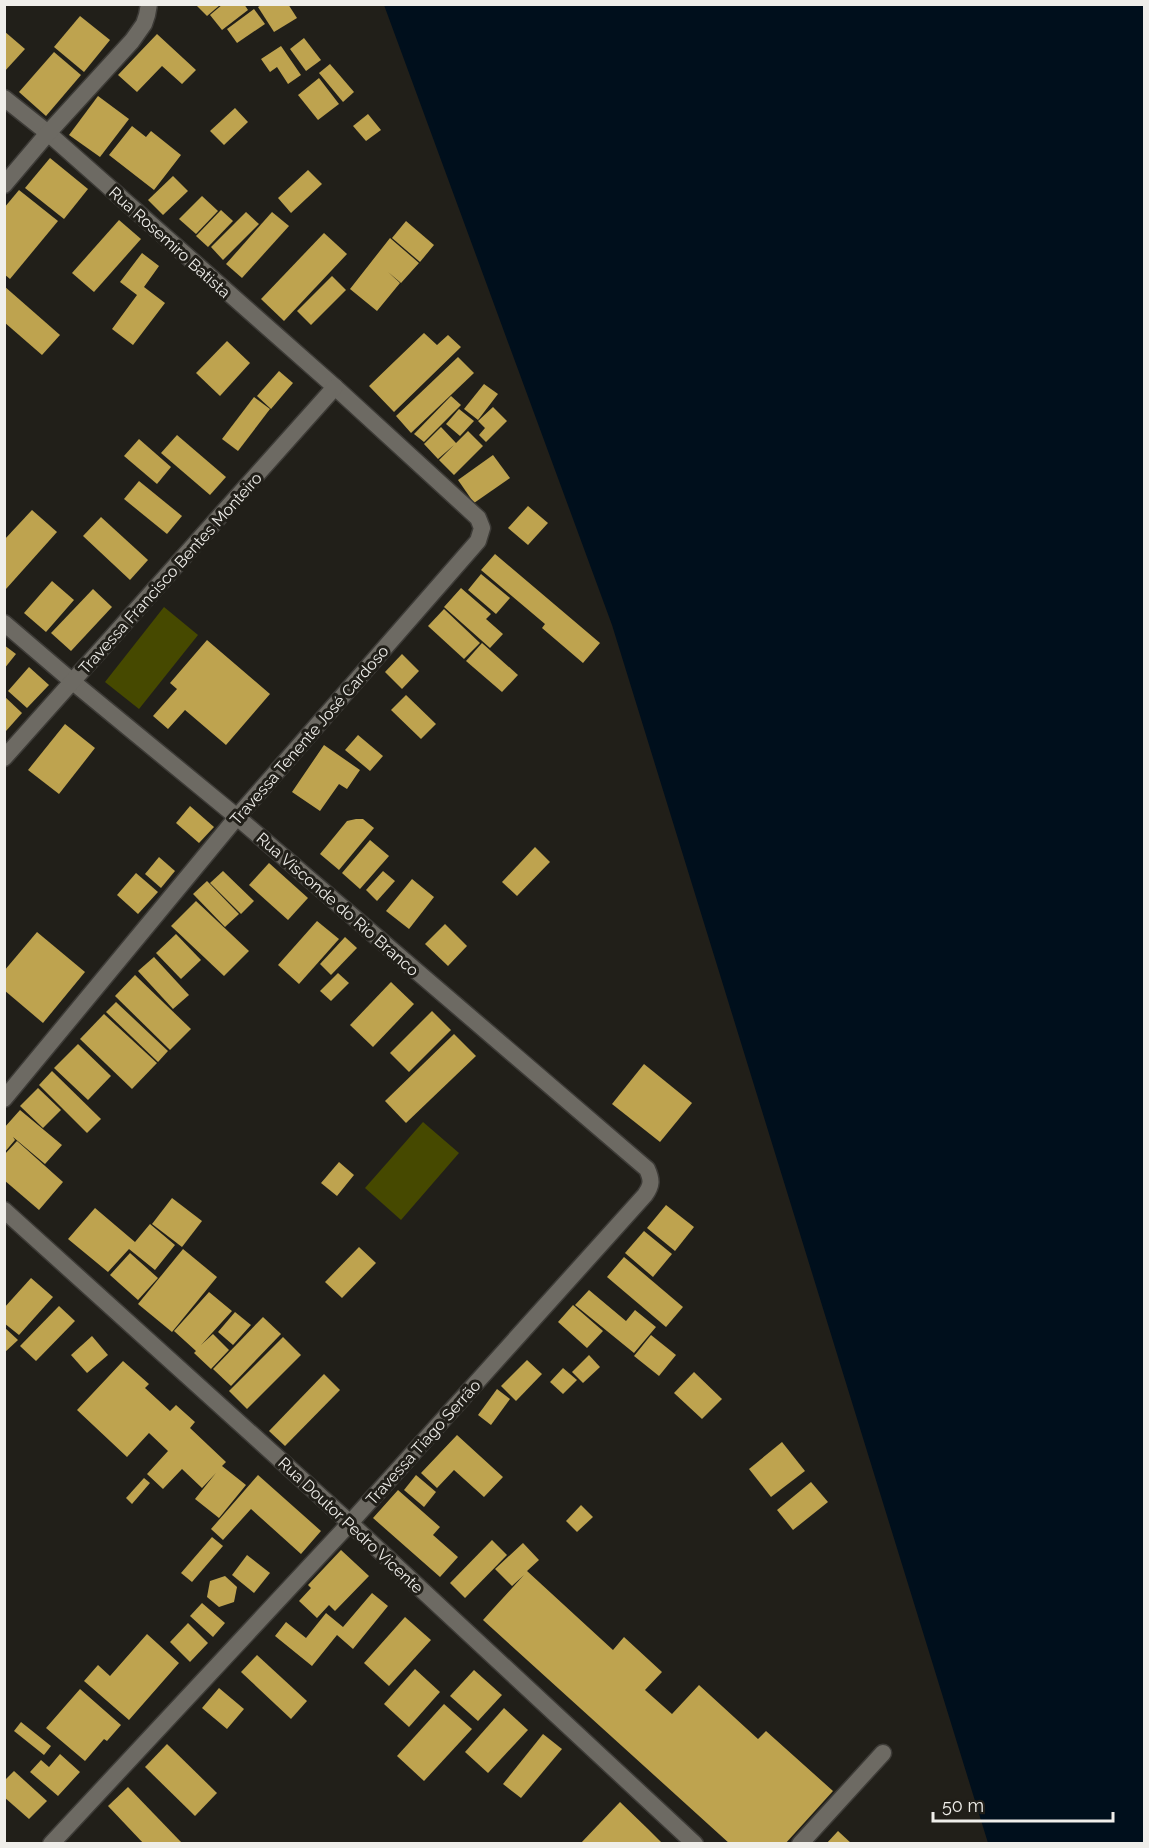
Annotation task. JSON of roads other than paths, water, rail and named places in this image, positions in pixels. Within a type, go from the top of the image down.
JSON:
[{"type":"street","points":[[4,185],[132,41],[144,24],[149,4]]},
{"type":"street","name":"Rua Rosemiro Batista","points":[[4,98],[48,133],[335,387]]},
{"type":"street","name":"Travessa Francisco Bentes Monteiro","points":[[4,758],[335,387]]},
{"type":"street","name":"Travessa Tenente José Cardoso","points":[[4,1099],[237,817],[478,541],[482,528],[478,518],[335,387]]},
{"type":"street","name":"Rua Visconde do Rio Branco","points":[[4,623],[237,817],[647,1169],[652,1179],[645,1195]]},
{"type":"street","name":"Travessa Tiago Serrão","points":[[51,1844],[350,1523],[645,1195]]},
{"type":"street","name":"Rua Doutor Pedro Vicente","points":[[4,1210],[350,1523],[695,1844]]},
{"type":"street","points":[[800,1844],[883,1753]]},
{"type":"water","points":[[384,5],[1144,5],[1144,1843],[988,1843],[612,625]]}]
